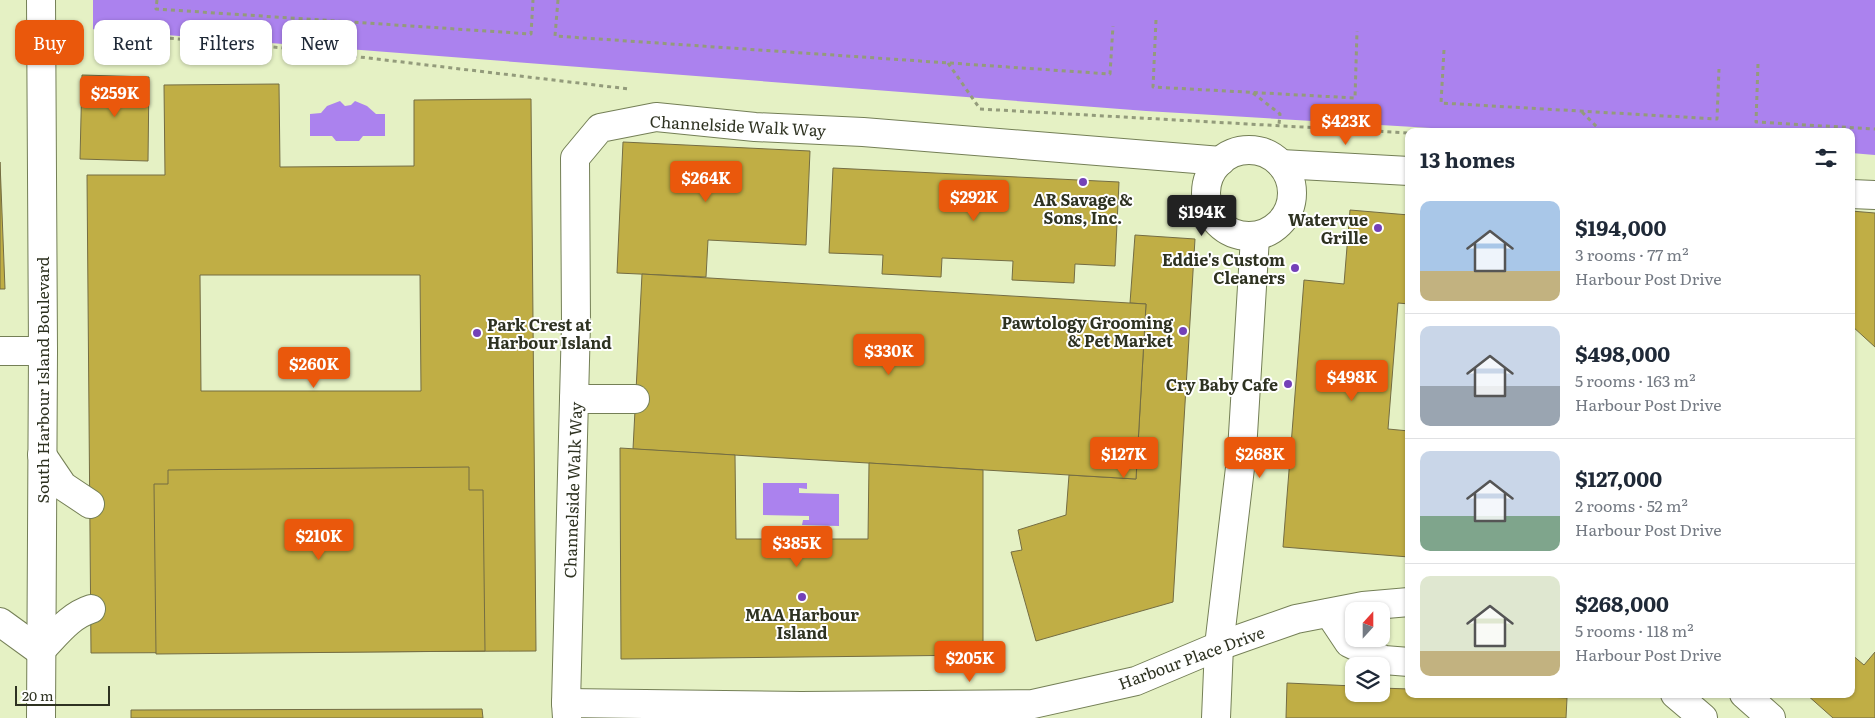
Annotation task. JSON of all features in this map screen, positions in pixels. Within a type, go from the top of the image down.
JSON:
[{"type":"street","name":"South Harbour Island Boulevard","points":[[41,0],[43,351],[40,651],[47,713]]},
{"type":"street","name":"Channelside Walk Way","points":[[566,711],[576,323],[575,158],[600,128],[656,117],[755,127],[863,132],[1221,161]]},
{"type":"street","points":[[1252,150],[1268,154],[1281,164],[1291,181],[1292,199],[1286,217],[1272,230],[1255,237],[1230,233],[1214,219],[1206,202],[1206,188],[1210,174],[1221,161],[1237,152],[1252,150]]},
{"type":"street","points":[[1281,164],[1405,171]]},
{"type":"street","points":[[1855,194],[1875,195]]},
{"type":"street","points":[[1216,718],[1219,646],[1242,451],[1255,237]]},
{"type":"street","points":[[0,351],[43,351]]},
{"type":"street","points":[[574,399],[635,399]]},
{"type":"street","points":[[42,455],[63,486],[90,504]]},
{"type":"street","name":"Harbour Place Drive","points":[[566,711],[801,712],[1033,704],[1136,681],[1219,646],[1296,620],[1363,606],[1405,602]]},
{"type":"street","points":[[0,622],[40,651],[65,624],[80,612],[91,609]]},
{"type":"street","points":[[1329,613],[1348,643],[1384,660],[1405,662]]},
{"type":"street","points":[[1680,698],[1703,718]]},
{"type":"street","points":[[1749,698],[1772,718]]},
{"type":"path","points":[[157,0],[156,9],[531,34],[533,0]]},
{"type":"path","points":[[558,0],[556,36],[1110,74],[1113,26]]},
{"type":"path","points":[[1156,20],[1153,87],[1355,98],[1357,31]]},
{"type":"path","points":[[170,38],[282,49]]},
{"type":"path","points":[[1444,50],[1441,103],[1718,119],[1719,69]]},
{"type":"path","points":[[357,57],[634,90]]},
{"type":"path","points":[[948,63],[980,109]]},
{"type":"path","points":[[1758,64],[1756,122],[1875,128]]},
{"type":"path","points":[[1253,92],[1280,114],[1279,124]]},
{"type":"path","points":[[970,108],[1279,124],[1405,133]]},
{"type":"path","points":[[1582,111],[1598,128]]},
{"type":"shaded area","points":[[0,0],[1875,0],[1875,155],[1855,153],[1855,128],[1432,128],[1146,111],[357,50],[357,20],[282,20],[282,44],[272,43],[272,20],[180,20],[180,36],[170,35],[170,20],[94,20],[94,29],[84,29],[84,20],[15,20],[15,23],[0,22]]},
{"type":"shaded area","points":[[340,101],[345,106],[351,105],[355,101],[367,106],[376,114],[385,114],[385,136],[363,136],[359,141],[336,141],[332,136],[310,136],[310,114],[321,113],[327,106]]},
{"type":"shaded area","points":[[763,483],[807,483],[807,489],[799,488],[799,493],[839,494],[839,526],[802,525],[803,520],[809,520],[809,516],[763,515]]},
{"type":"pier","points":[[0,0],[93,0],[93,31],[84,30],[84,20],[15,20],[15,25],[0,24]]},
{"type":"building","points":[[82,75],[149,77],[148,161],[80,159]]},
{"type":"building","name":"Park Crest at Harbour Island","points":[[279,84],[280,167],[414,166],[414,100],[531,99],[536,651],[91,653],[87,175],[165,175],[164,85]],"holes":[[[200,275],[420,275],[421,391],[201,391]]]},
{"type":"building","points":[[623,142],[810,151],[806,245],[708,240],[706,277],[617,273]]},
{"type":"building","points":[[0,162],[5,289],[0,289]]},
{"type":"building","points":[[833,168],[1119,182],[1115,266],[1075,264],[1074,283],[1012,280],[1013,261],[942,258],[941,277],[882,274],[883,255],[829,253]]},
{"type":"building","points":[[1350,210],[1405,215],[1405,304],[1398,303],[1388,429],[1405,431],[1405,557],[1283,547],[1304,280],[1344,284]]},
{"type":"building","points":[[1855,211],[1875,213],[1875,347],[1855,329]]},
{"type":"building","points":[[1135,235],[1195,239],[1173,602],[1036,641],[1011,552],[1022,550],[1018,530],[1066,515],[1069,475],[1136,479],[1146,304],[1130,303]]},
{"type":"building","points":[[642,274],[1146,304],[1136,479],[633,449]]},
{"type":"building","name":"MAA Harbour Island","points":[[620,448],[735,455],[736,539],[868,539],[869,463],[983,470],[983,655],[621,659]]},
{"type":"building","points":[[469,467],[469,490],[483,490],[485,651],[156,654],[154,484],[168,484],[168,470]]},
{"type":"building","points":[[1875,652],[1875,718],[1833,718],[1810,698],[1855,698],[1855,657],[1864,665]]},
{"type":"building","points":[[1287,683],[1345,686],[1345,702],[1390,702],[1390,688],[1405,689],[1405,698],[1567,698],[1566,718],[1286,718]]},
{"type":"building","points":[[482,709],[483,718],[131,718],[131,710]]},
{"type":"place","name":"AR Savage & Sons, Inc.","points":[[1083,182]]},
{"type":"place","name":"Watervue Grille","points":[[1378,228]]},
{"type":"place","name":"Eddie's Custom Cleaners","points":[[1295,268]]},
{"type":"place","name":"Pawtology Grooming & Pet Market","points":[[1183,331]]},
{"type":"place","name":"Park Crest at Harbour Island","points":[[477,333]]},
{"type":"place","name":"Cry Baby Cafe","points":[[1288,384]]},
{"type":"place","name":"MAA Harbour Island","points":[[802,597]]}]
